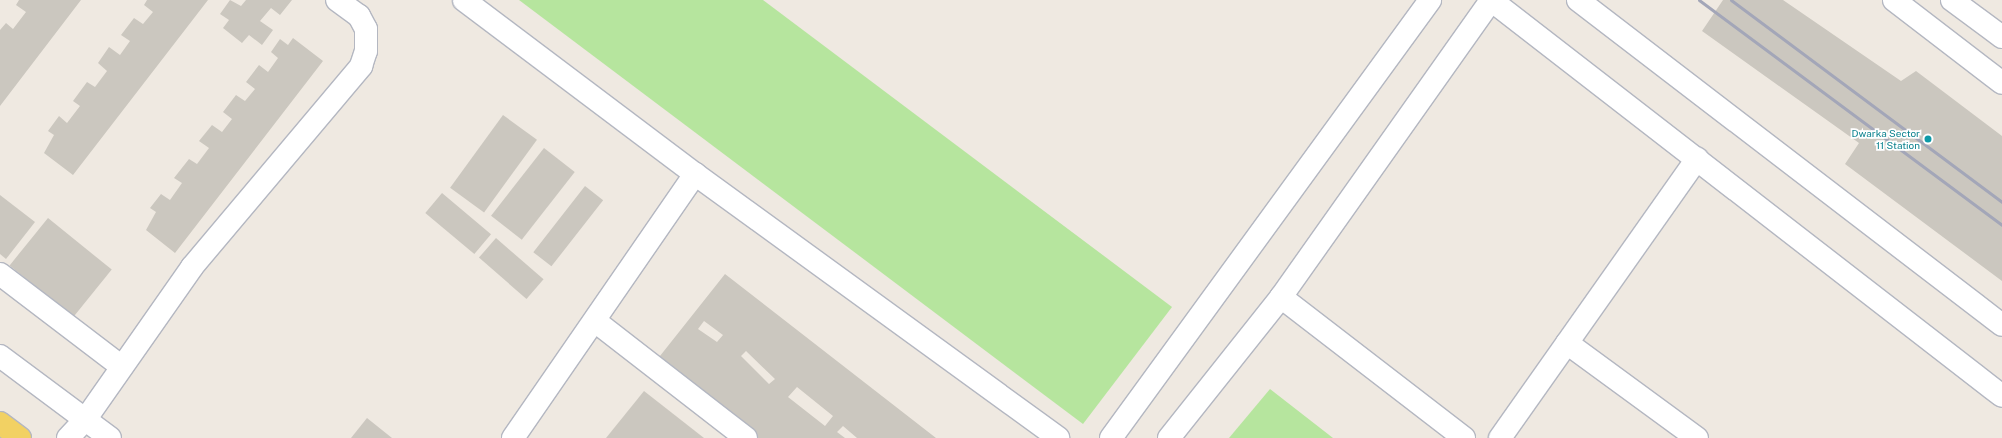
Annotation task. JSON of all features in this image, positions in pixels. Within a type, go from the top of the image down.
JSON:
[{"type":"main road","points":[[0,423],[20,438]]},
{"type":"street","points":[[68,438],[85,420],[192,267],[361,66],[366,51],[366,29],[359,16],[337,0]]},
{"type":"street","points":[[464,0],[695,174],[1058,438]]},
{"type":"street","points":[[1111,438],[1430,0]]},
{"type":"street","points":[[1169,438],[1281,297],[1491,0],[2002,396]]},
{"type":"street","points":[[1578,0],[2002,325]]},
{"type":"street","points":[[1894,0],[2002,83]]},
{"type":"street","points":[[1952,0],[2002,37]]},
{"type":"street","points":[[1500,438],[1697,159]]},
{"type":"street","points":[[513,438],[596,321],[695,174]]},
{"type":"street","points":[[0,274],[122,368]]},
{"type":"street","points":[[1281,297],[1464,438]]},
{"type":"street","points":[[596,321],[746,438]]},
{"type":"street","points":[[1567,343],[1697,438]]},
{"type":"street","points":[[0,356],[110,438]]},
{"type":"green space","points":[[519,0],[763,0],[1172,307],[1083,424]]},
{"type":"green space","points":[[1270,389],[1333,438],[1229,438]]},
{"type":"building","points":[[19,0],[81,0],[0,106],[0,30],[6,23],[13,29],[26,12],[16,5]]},
{"type":"building","points":[[147,0],[208,0],[73,175],[44,153],[54,135],[48,131],[59,116],[67,123],[80,106],[73,101],[87,82],[95,87],[107,71],[98,63],[109,47],[120,55],[130,41],[121,35],[134,18],[143,24],[153,12],[144,5]]},
{"type":"building","points":[[230,0],[241,6],[246,0],[292,0],[280,15],[271,8],[260,21],[273,30],[262,45],[249,35],[242,43],[223,28],[229,20],[220,14]]},
{"type":"building","name":"Dwarka Sector 11 Station","points":[[1723,0],[1783,0],[1901,81],[1916,71],[2002,136],[2002,281],[1845,164],[1859,143],[1702,31]]},
{"type":"building","points":[[293,38],[323,61],[175,253],[146,230],[156,212],[150,208],[161,194],[170,200],[182,183],[174,178],[189,159],[197,164],[209,148],[199,141],[212,125],[222,132],[232,119],[223,112],[236,95],[245,101],[255,89],[246,82],[259,65],[268,72],[278,58],[271,52],[280,39],[288,45]]},
{"type":"building","points":[[503,115],[537,140],[484,212],[450,188]]},
{"type":"building","points":[[544,148],[575,172],[522,240],[491,216]]},
{"type":"building","points":[[585,186],[603,200],[551,266],[533,252]]},
{"type":"building","points":[[442,193],[491,234],[474,254],[425,213]]},
{"type":"building","points":[[0,195],[35,222],[6,259],[0,254]]},
{"type":"building","points":[[48,218],[112,270],[73,317],[10,265]]},
{"type":"building","points":[[496,238],[544,279],[526,299],[479,258]]},
{"type":"building","points":[[725,274],[936,438],[857,438],[843,426],[837,432],[845,438],[756,438],[656,361]],"holes":[[[704,321],[723,335],[717,342],[698,329]],[[746,351],[775,379],[769,384],[741,356]],[[797,387],[833,416],[825,426],[788,397]]]},
{"type":"building","points":[[644,391],[704,438],[606,438]]},
{"type":"building","points":[[367,418],[392,438],[351,438]]},
{"type":"railway","points":[[1699,0],[2002,225]]},
{"type":"railway","points":[[1731,0],[2002,202]]},
{"type":"place","name":"Dwarka Sector 11 Station","points":[[1928,139]]}]
